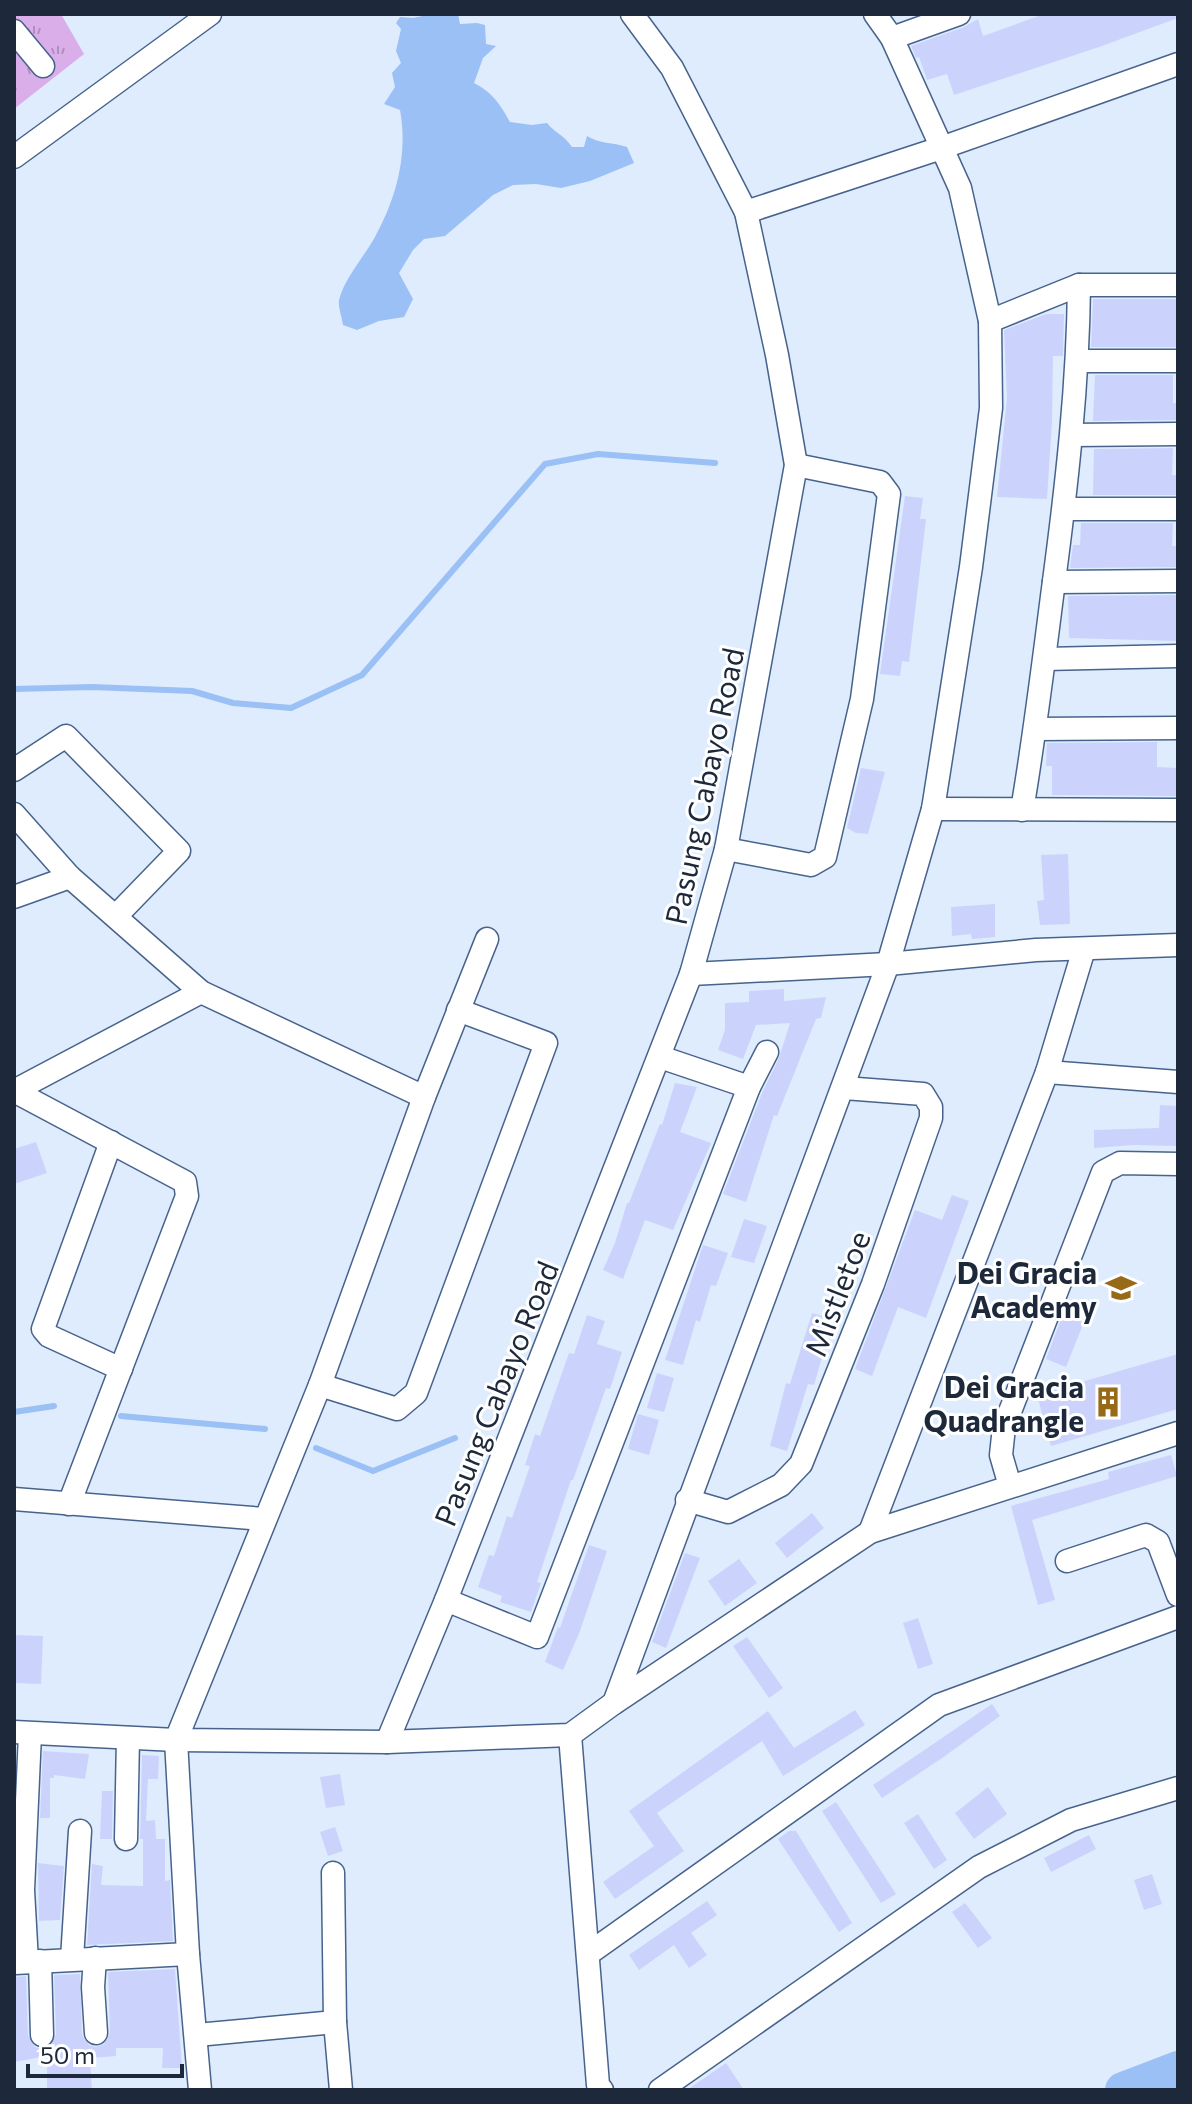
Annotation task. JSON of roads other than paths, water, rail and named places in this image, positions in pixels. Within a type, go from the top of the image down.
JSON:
[{"type":"street","points":[[14,157],[210,14]]},
{"type":"street","name":"Pasung Cabayo Road","points":[[387,1742],[446,1600],[691,974],[726,849],[796,465],[777,355],[746,212],[672,68],[632,14]]},
{"type":"street","points":[[614,1703],[888,964],[933,809],[971,567],[991,408],[990,321],[960,188],[892,38],[875,14]]},
{"type":"street","points":[[892,38],[959,14]]},
{"type":"street","points":[[14,31],[29,60]]},
{"type":"street","points":[[746,212],[941,148],[1178,64]]},
{"type":"street","points":[[990,321],[1079,285],[1178,285]]},
{"type":"street","points":[[1022,810],[1036,729],[1065,509],[1078,361],[1079,285]]},
{"type":"street","points":[[1078,361],[1178,361]]},
{"type":"street","points":[[1072,435],[1178,434]]},
{"type":"street","points":[[726,849],[811,865],[825,857],[862,699],[889,494],[880,482],[796,465]]},
{"type":"street","points":[[1065,509],[1178,509]]},
{"type":"street","points":[[1054,582],[1178,581]]},
{"type":"street","points":[[1045,659],[1178,656]]},
{"type":"street","points":[[1036,729],[1178,728]]},
{"type":"street","points":[[14,770],[66,736],[179,851],[116,916]]},
{"type":"street","points":[[933,809],[1178,810]]},
{"type":"street","points":[[14,814],[70,877],[201,992],[424,1097]]},
{"type":"street","points":[[14,897],[70,877]]},
{"type":"street","points":[[200,2090],[188,1954],[176,1740],[320,1385],[424,1097],[487,939]]},
{"type":"street","points":[[691,974],[888,964],[1036,950],[1178,945]]},
{"type":"street","points":[[870,1532],[1047,1072],[1084,949]]},
{"type":"street","points":[[14,1091],[201,992]]},
{"type":"street","points":[[320,1385],[397,1409],[416,1393],[546,1043],[458,1010]]},
{"type":"street","points":[[446,1600],[537,1637],[749,1087],[767,1052]]},
{"type":"street","points":[[660,1057],[749,1087]]},
{"type":"street","points":[[1047,1072],[1178,1082]]},
{"type":"street","name":"Mistletoe","points":[[687,1500],[728,1512],[781,1485],[801,1464],[873,1284],[931,1118],[931,1107],[923,1094],[844,1088]]},
{"type":"street","points":[[14,1091],[185,1182],[187,1196],[69,1504]]},
{"type":"street","points":[[111,1142],[43,1329],[49,1336],[121,1369]]},
{"type":"street","points":[[1010,1486],[1001,1455],[1004,1427],[1103,1172],[1120,1163],[1178,1164]]},
{"type":"street","points":[[42,2035],[27,1962],[23,1890],[22,1733],[176,1740],[387,1742],[570,1735],[870,1532],[1178,1433]]},
{"type":"street","points":[[14,1499],[264,1519]]},
{"type":"street","points":[[1067,1561],[1146,1535],[1158,1542],[1178,1595]]},
{"type":"street","points":[[588,1954],[939,1705],[1178,1617]]},
{"type":"street","points":[[570,1735],[598,2085],[602,2090]]},
{"type":"street","points":[[126,1839],[128,1738]]},
{"type":"street","points":[[660,2090],[979,1867],[1071,1820],[1178,1788]]},
{"type":"street","points":[[72,1959],[80,1831]]},
{"type":"street","points":[[333,1873],[335,2022],[341,2090]]},
{"type":"street","points":[[27,1962],[188,1954]]},
{"type":"street","points":[[95,1958],[96,2033]]},
{"type":"street","points":[[197,2035],[335,2022]]},
{"type":"water","points":[[458,14],[460,24],[485,25],[486,44],[496,46],[483,58],[474,83],[495,100],[510,122],[532,125],[547,123],[572,147],[584,147],[587,136],[627,147],[634,163],[590,181],[561,188],[536,184],[513,185],[493,195],[445,236],[424,239],[413,250],[399,273],[413,299],[404,317],[379,321],[357,330],[343,325],[339,300],[383,220],[395,190],[401,159],[400,110],[384,104],[395,87],[392,73],[401,63],[396,51],[401,29],[396,23],[400,17]]},
{"type":"waterway","points":[[14,689],[92,687],[192,691],[233,703],[291,708],[362,675],[545,464],[598,454],[715,463]]},
{"type":"waterway","points":[[14,1412],[54,1406]]},
{"type":"waterway","points":[[121,1416],[265,1429]]},
{"type":"waterway","points":[[316,1448],[373,1471],[455,1438]]},
{"type":"waterway","points":[[1123,2090],[1178,2069]]},
{"type":"place","name":"Dei Gracia Academy","points":[[1121,1288]]},
{"type":"place","name":"Dei Gracia Quadrangle","points":[[1108,1402]]}]
